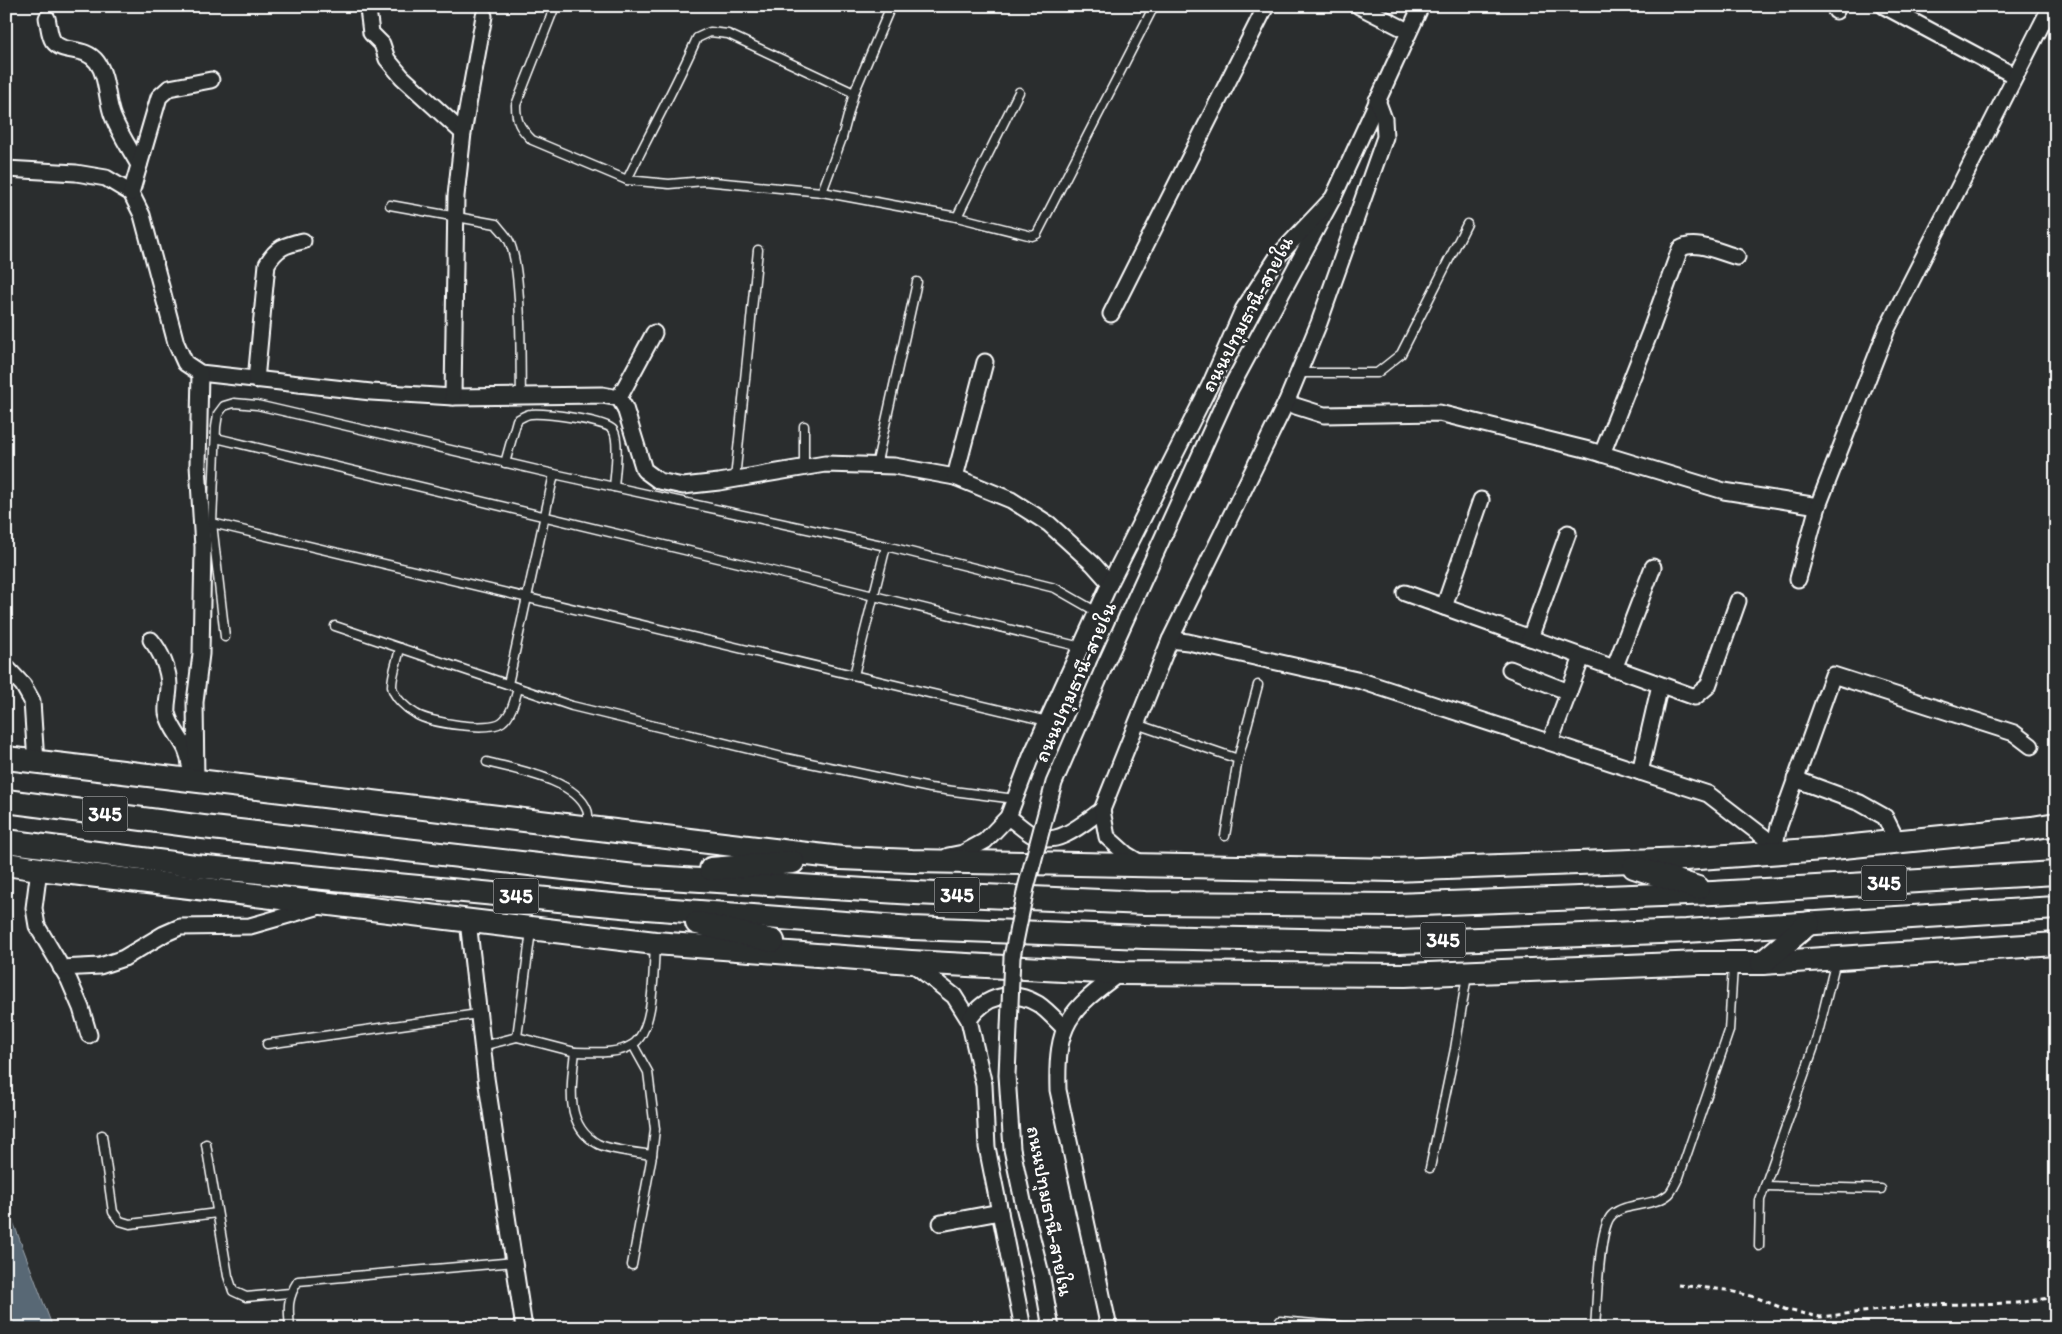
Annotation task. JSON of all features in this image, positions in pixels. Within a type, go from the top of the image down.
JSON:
[{"type":"main road","points":[[6,758],[841,858],[912,861],[1146,867],[1394,870],[1620,862],[1773,852],[2056,824]]},
{"type":"main road","name":"345","points":[[6,802],[203,827],[635,876],[915,893],[1145,902],[1396,904],[1713,893],[2055,873]]},
{"type":"main road","name":"345","points":[[6,841],[195,866],[633,908],[931,929],[1144,937],[1389,942],[1686,931],[2052,908]]},
{"type":"main road","points":[[635,876],[841,858]]},
{"type":"main road","points":[[1620,862],[1713,893]]},
{"type":"main road","points":[[6,864],[655,944],[911,962],[1120,973],[1405,975],[1762,964],[2050,944]]},
{"type":"main road","points":[[633,908],[834,956]]},
{"type":"main road","points":[[1762,964],[1809,923]]},
{"type":"street","points":[[1111,314],[1266,6]]},
{"type":"street","points":[[1359,6],[1408,31]]},
{"type":"street","name":"ถนนปทุมธานี-สายใน","points":[[1050,1321],[1012,1149],[1007,1075],[1012,958],[1026,888],[1054,783],[1230,389],[1333,198],[1421,6]]},
{"type":"street","points":[[1884,6],[2015,76]]},
{"type":"street","points":[[1798,579],[1818,506],[1887,329],[2051,6]]},
{"type":"street","points":[[368,9],[370,33],[382,44],[387,58],[402,77],[463,133]]},
{"type":"street","points":[[453,397],[456,196],[463,133],[484,16]]},
{"type":"street","points":[[47,18],[52,40],[60,47],[79,50],[89,54],[97,62],[104,80],[113,118],[139,165]]},
{"type":"street","points":[[131,192],[159,97],[169,88],[211,80]]},
{"type":"street","points":[[1008,817],[1036,837],[1053,838],[1075,830],[1102,810],[1170,640],[1286,404],[1299,373],[1362,203],[1384,137],[1384,119],[1377,100]]},
{"type":"street","points":[[6,169],[76,173],[106,178],[131,192],[142,215],[176,343],[185,362],[200,373],[371,392],[453,397],[602,395],[619,398],[625,408],[644,470],[658,481],[683,486],[825,464],[894,466],[955,477],[1011,500],[1049,524],[1093,564],[1110,583]]},
{"type":"street","points":[[912,861],[963,853],[985,841],[1008,817],[1047,722],[1110,583],[1210,385],[1243,310],[1278,256],[1333,198]]},
{"type":"street","points":[[256,380],[267,264],[274,252],[288,244],[303,241]]},
{"type":"street","points":[[1602,454],[1680,249],[1686,245],[1696,246],[1737,257]]},
{"type":"street","points":[[619,398],[654,333]]},
{"type":"street","points":[[955,477],[986,362]]},
{"type":"street","points":[[193,781],[195,702],[201,654],[203,547],[198,465],[200,373]]},
{"type":"street","points":[[1286,404],[1324,415],[1439,413],[1602,454],[1724,491],[1818,506]]},
{"type":"street","points":[[1444,607],[1481,500]]},
{"type":"street","points":[[1530,638],[1568,533]]},
{"type":"street","points":[[1614,669],[1653,567]]},
{"type":"street","points":[[1405,592],[1695,697],[1708,686],[1738,601]]},
{"type":"street","points":[[151,640],[164,661],[169,686],[168,714],[187,750],[193,781]]},
{"type":"street","points":[[1170,640],[1188,642],[1361,681],[1708,794],[1764,837],[1773,852]]},
{"type":"street","points":[[1550,742],[1582,657]]},
{"type":"street","points":[[7,669],[23,685],[32,701],[36,763]]},
{"type":"street","points":[[1510,669],[1569,692]]},
{"type":"street","points":[[1773,852],[1779,826],[1833,675],[2014,733],[2031,746]]},
{"type":"street","points":[[1640,772],[1660,685]]},
{"type":"street","points":[[1795,780],[1860,802],[1885,817],[1897,841]]},
{"type":"street","points":[[1102,810],[1108,837],[1127,855],[1146,867]]},
{"type":"street","points":[[39,869],[34,908],[37,926],[81,1008],[89,1035]]},
{"type":"street","points":[[61,968],[100,966],[124,958],[164,934],[180,927],[250,926],[329,903]]},
{"type":"street","points":[[468,921],[482,1046],[524,1328]]},
{"type":"street","points":[[911,962],[954,996],[969,1020],[984,1085],[987,1147],[1023,1328]]},
{"type":"street","points":[[1109,1328],[1058,1090],[1059,1052],[1064,1028],[1075,1011],[1088,998],[1120,973]]},
{"type":"street","points":[[969,1020],[977,1008],[992,999],[1019,996],[1039,1004],[1064,1028]]},
{"type":"street","points":[[941,1223],[1000,1212]]},
{"type":"lane","points":[[555,6],[516,104],[516,118],[523,131],[532,140],[627,180],[669,184],[704,181],[822,192],[957,217],[1032,236],[1037,234],[1154,6]]},
{"type":"lane","points":[[822,192],[842,138],[854,93],[891,6]]},
{"type":"lane","points":[[627,180],[655,121],[683,70],[697,38],[710,32],[728,34],[854,93]]},
{"type":"lane","points":[[957,217],[1019,92]]},
{"type":"lane","points":[[390,205],[496,224],[509,240],[515,258],[518,287],[521,396]]},
{"type":"lane","points":[[1299,373],[1377,373],[1401,354],[1467,224]]},
{"type":"lane","points":[[735,479],[758,250]]},
{"type":"lane","points":[[876,466],[917,282]]},
{"type":"lane","points":[[225,637],[212,523],[218,414],[224,406],[234,404],[257,405],[554,474],[886,546],[1055,588],[1097,612]]},
{"type":"lane","points":[[505,463],[517,420],[529,414],[584,419],[605,424],[613,430],[617,440],[614,487]]},
{"type":"lane","points":[[804,426],[804,468]]},
{"type":"lane","points":[[216,438],[874,595],[1081,647]]},
{"type":"lane","points":[[508,684],[554,474]]},
{"type":"lane","points":[[212,523],[1047,722]]},
{"type":"lane","points":[[854,675],[886,546]]},
{"type":"lane","points":[[335,626],[572,706],[786,758],[930,788],[1016,799]]},
{"type":"lane","points":[[400,648],[392,686],[397,698],[417,715],[454,725],[490,726],[502,723],[511,711],[518,688]]},
{"type":"lane","points":[[1225,836],[1238,759],[1258,685]]},
{"type":"lane","points":[[1136,724],[1238,759]]},
{"type":"lane","points":[[487,762],[561,785],[578,796],[588,811],[588,828]]},
{"type":"lane","points":[[517,1036],[531,929]]},
{"type":"lane","points":[[482,1046],[517,1036],[575,1052],[612,1052],[633,1045],[644,1032],[648,1018],[655,944]]},
{"type":"lane","points":[[1759,1246],[1760,1200],[1816,1041],[1836,958]]},
{"type":"lane","points":[[1595,1328],[1602,1239],[1607,1222],[1612,1214],[1626,1207],[1645,1204],[1668,1194],[1679,1177],[1729,1031],[1733,964]]},
{"type":"lane","points":[[1430,1168],[1455,1048],[1468,973]]},
{"type":"lane","points":[[267,1044],[478,1014]]},
{"type":"lane","points":[[632,1265],[655,1129],[648,1072],[633,1045]]},
{"type":"lane","points":[[575,1052],[571,1086],[573,1109],[580,1129],[599,1144],[652,1155]]},
{"type":"lane","points":[[102,1135],[113,1212],[120,1221],[130,1224],[217,1213]]},
{"type":"lane","points":[[206,1144],[228,1276],[233,1291],[246,1297],[290,1293]]},
{"type":"lane","points":[[1765,1186],[1881,1189]]},
{"type":"lane","points":[[290,1328],[288,1309],[290,1293],[298,1282],[514,1262]]},
{"type":"lane","points":[[1280,1321],[1361,1328]]},
{"type":"path","points":[[1678,1285],[1726,1290],[1755,1297],[1787,1310],[1820,1317],[1922,1305],[2017,1303],[2056,1298]]},
{"type":"water","points":[[6,1203],[53,1328],[6,1328]]}]
